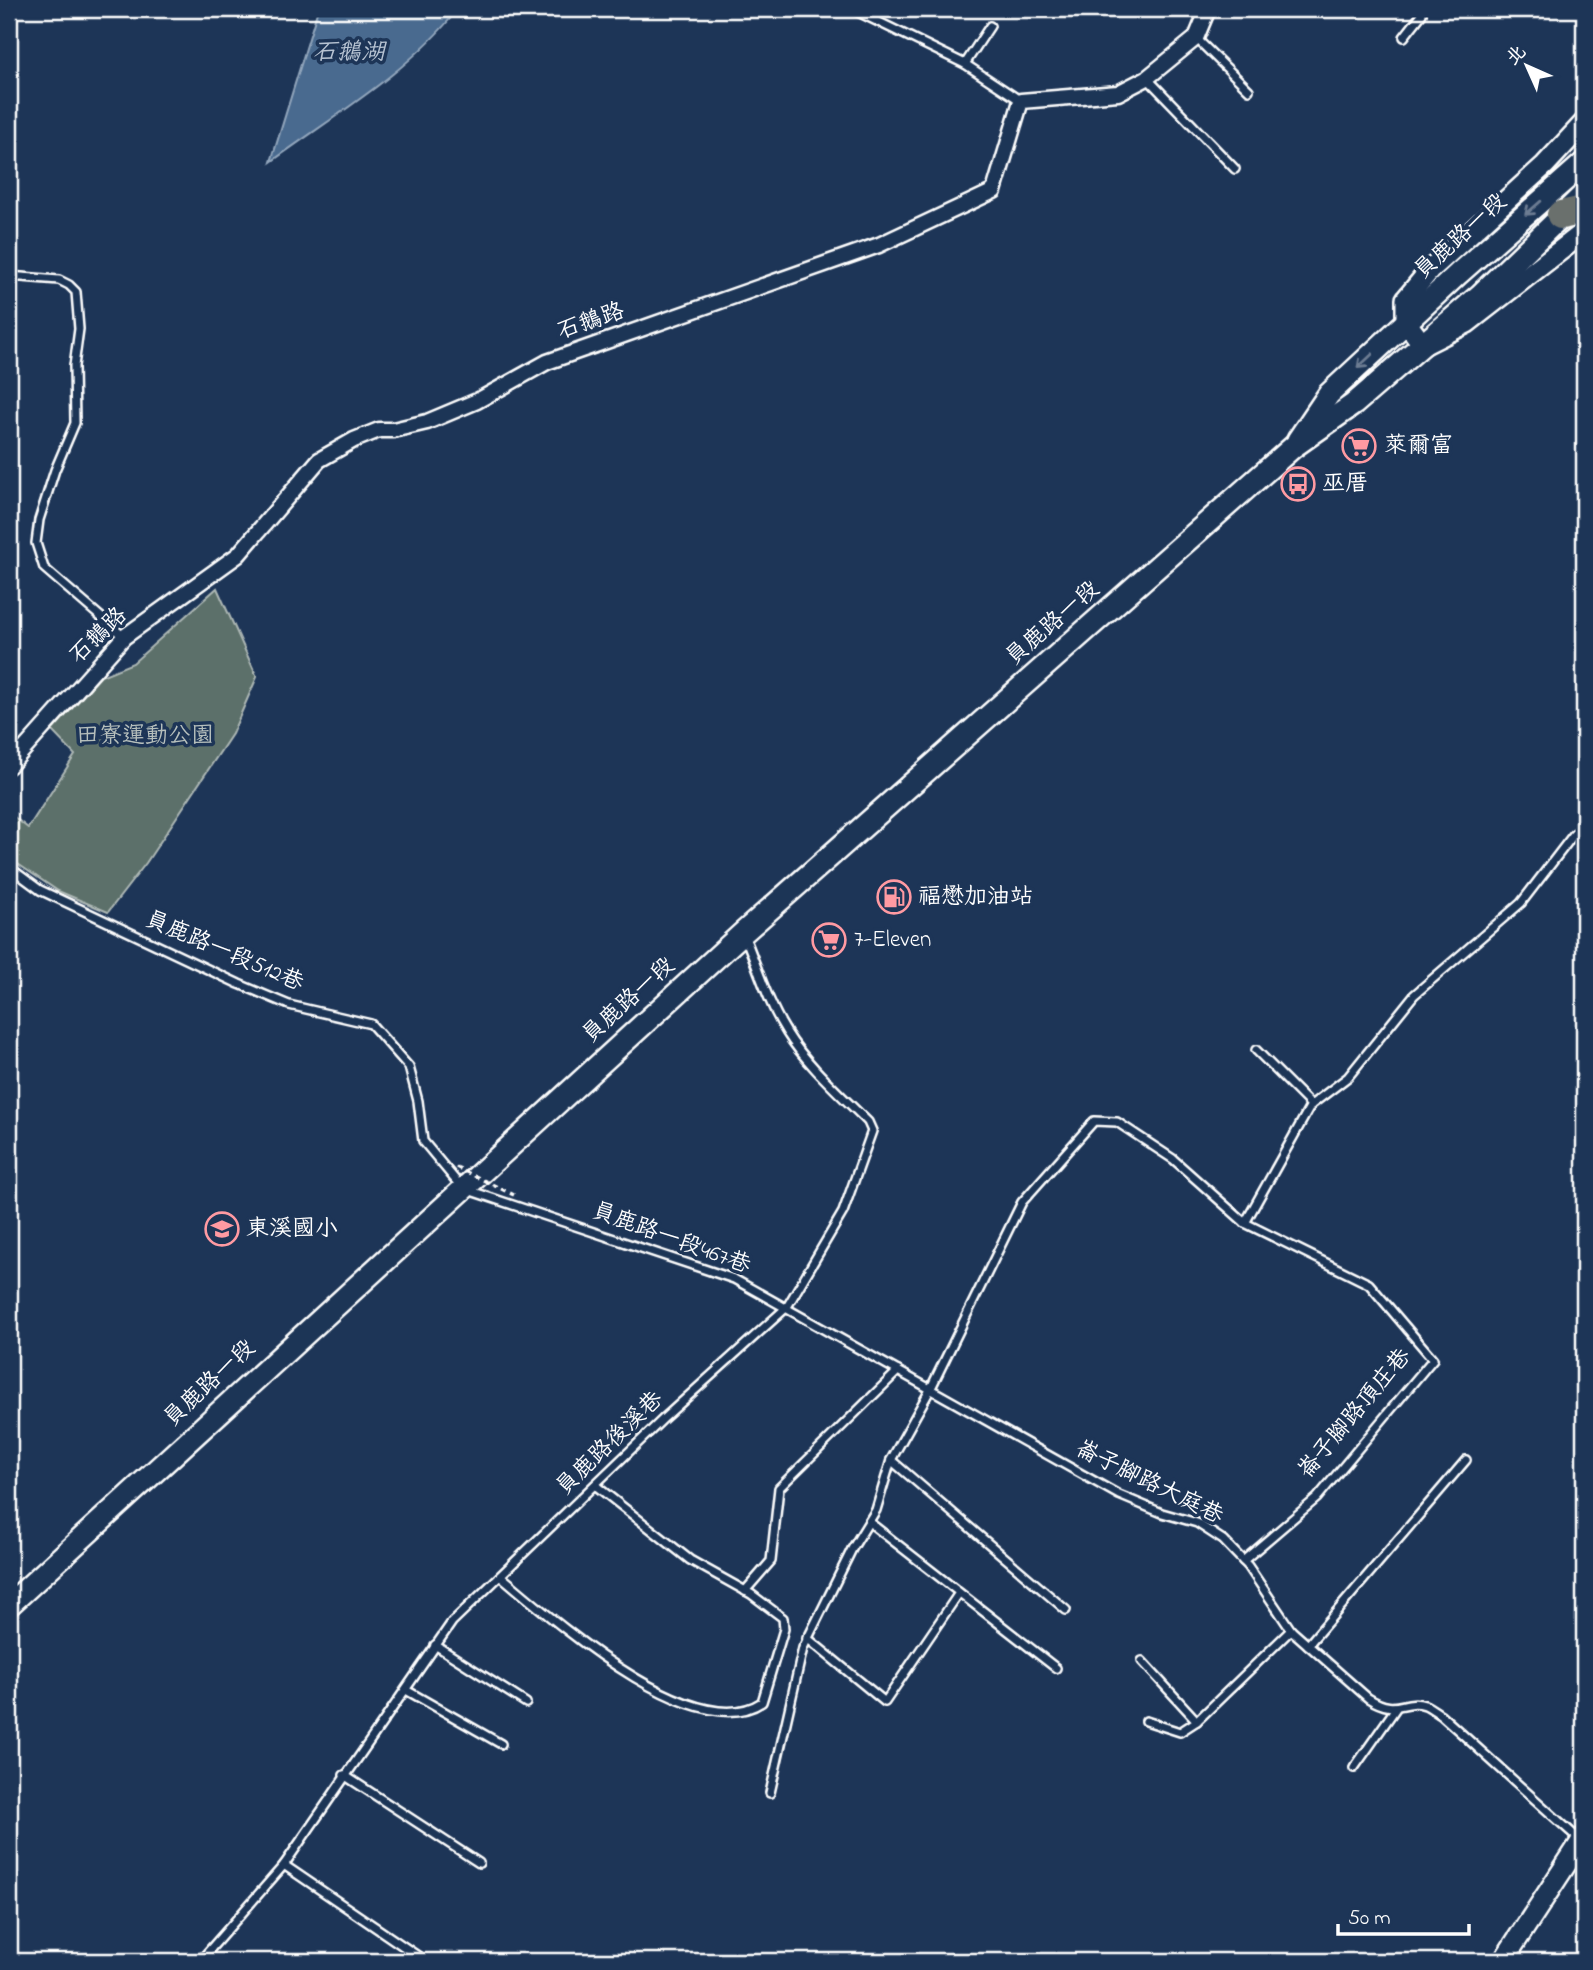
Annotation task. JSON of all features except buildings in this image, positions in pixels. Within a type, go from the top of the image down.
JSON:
[{"type":"main road","name":"員鹿路一段","points":[[1293,447],[1329,394],[1584,163]]},
{"type":"main road","name":"員鹿路一段","points":[[9,1605],[459,1177],[744,932],[1293,447],[1354,404],[1423,345],[1573,212],[1584,194]]},
{"type":"street","points":[[1021,101],[1118,93],[1147,78],[1196,38],[1208,9]]},
{"type":"street","name":"石鵝路","points":[[9,766],[124,637],[238,555],[319,460],[354,440],[379,430],[393,430],[427,422],[477,401],[547,362],[879,245],[995,191],[1021,101]]},
{"type":"street","points":[[1584,123],[1545,165],[1430,270],[1406,299],[1406,322],[1423,345],[1467,323],[1584,232]]},
{"type":"street","points":[[1503,1961],[1583,1839]]},
{"type":"lane","points":[[852,9],[965,64],[1021,101]]},
{"type":"lane","points":[[1404,37],[1422,14],[1418,9]]},
{"type":"lane","points":[[965,64],[990,26]]},
{"type":"lane","points":[[1196,38],[1249,90]]},
{"type":"lane","points":[[1147,78],[1234,169]]},
{"type":"lane","points":[[9,276],[59,280],[76,292],[79,329],[74,366],[75,423],[55,470],[39,520],[36,543],[44,568],[124,637]]},
{"type":"lane","points":[[769,1793],[807,1638],[852,1549],[876,1510],[891,1460],[930,1390],[1022,1202],[1094,1121],[1116,1122],[1173,1159],[1245,1223],[1311,1104],[1348,1077],[1414,995],[1521,903],[1574,834],[1584,827]]},
{"type":"lane","name":"員鹿路一段512巷","points":[[9,867],[40,890],[239,984],[289,1004],[371,1024],[409,1067],[418,1101],[423,1141],[459,1177]]},
{"type":"lane","name":"員鹿路後溪巷","points":[[203,1960],[284,1865],[452,1622],[663,1419],[788,1307],[844,1212],[872,1131],[868,1122],[825,1079],[788,1035],[768,998],[744,932]]},
{"type":"lane","points":[[1256,1050],[1311,1104]]},
{"type":"lane","name":"員鹿路一段467巷","points":[[459,1177],[734,1279],[788,1307],[930,1390]]},
{"type":"lane","name":"崙子腳路頂庄巷","points":[[1243,1561],[1317,1498],[1433,1359],[1369,1284],[1245,1223]]},
{"type":"lane","points":[[745,1591],[771,1561],[779,1488],[898,1371]]},
{"type":"lane","name":"崙子腳路大庭巷","points":[[930,1390],[1119,1495],[1162,1513],[1197,1522],[1223,1540],[1243,1561],[1291,1630],[1368,1698],[1381,1706],[1396,1708],[1425,1705],[1583,1839]]},
{"type":"lane","points":[[891,1460],[1066,1610]]},
{"type":"lane","points":[[1308,1645],[1466,1460]]},
{"type":"lane","points":[[501,1576],[563,1627],[627,1673],[675,1699],[728,1713],[750,1710],[762,1702],[784,1629],[783,1618],[745,1591],[690,1560],[595,1485]]},
{"type":"lane","points":[[869,1522],[1056,1668]]},
{"type":"lane","points":[[807,1638],[885,1702],[959,1594]]},
{"type":"lane","points":[[1146,1721],[1180,1732],[1198,1721],[1291,1630]]},
{"type":"lane","points":[[435,1645],[526,1703]]},
{"type":"lane","points":[[1142,1661],[1198,1721]]},
{"type":"lane","points":[[406,1690],[501,1744]]},
{"type":"lane","points":[[1354,1768],[1396,1708]]},
{"type":"lane","points":[[344,1775],[479,1863]]},
{"type":"lane","points":[[284,1865],[425,1961]]},
{"type":"path","points":[[459,1177],[514,1195]]},
{"type":"green space","name":"田寮運動公園","points":[[217,588],[257,677],[232,734],[146,863],[108,912],[58,891],[9,858],[9,813],[28,828],[75,755],[52,731],[101,676],[133,663]]},
{"type":"water","name":"石鵝湖","points":[[318,9],[458,9],[439,32],[394,73],[271,162]]},
{"type":"place","name":"萊爾富","points":[[1359,446]]},
{"type":"place","name":"巫厝","points":[[1298,484]]},
{"type":"place","name":"福懋加油站","points":[[894,897]]},
{"type":"place","name":"7-Eleven","points":[[829,940]]},
{"type":"place","name":"東溪國小","points":[[222,1229]]}]
